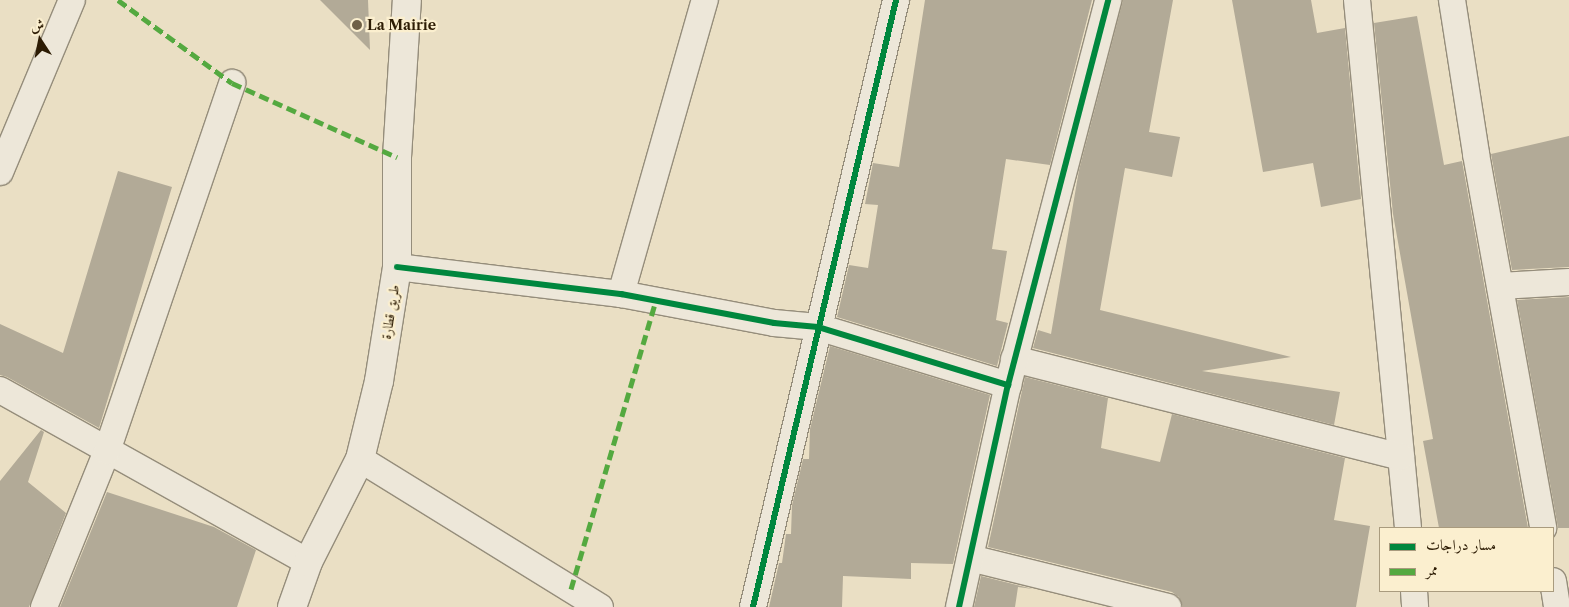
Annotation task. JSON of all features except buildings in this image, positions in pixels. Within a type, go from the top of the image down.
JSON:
[{"type":"main road","name":"طريق قطارة","points":[[292,607],[308,562],[360,459],[380,380],[397,267],[397,157],[407,0]]},
{"type":"street","points":[[0,172],[72,0]]},
{"type":"street","points":[[621,294],[705,0]]},
{"type":"street","points":[[753,607],[896,0]]},
{"type":"street","points":[[959,607],[1014,359],[1108,0]]},
{"type":"street","points":[[1357,0],[1408,527]]},
{"type":"street","points":[[1452,0],[1476,154],[1543,527]]},
{"type":"street","points":[[44,607],[107,451],[232,83]]},
{"type":"street","points":[[397,267],[621,294],[774,323],[818,327],[1008,385]]},
{"type":"street","points":[[1500,286],[1569,282]]},
{"type":"street","points":[[1014,359],[1401,457]]},
{"type":"street","points":[[0,390],[308,562]]},
{"type":"street","points":[[360,459],[599,607]]},
{"type":"street","points":[[970,558],[1168,607]]},
{"type":"street","points":[[1554,588],[1557,607]]},
{"type":"street","points":[[1414,592],[1415,607]]},
{"type":"marked path","points":[[118,0],[232,83],[397,157]]},
{"type":"marked path","points":[[571,589],[656,301]]},
{"type":"cycle path","points":[[753,607],[896,0]]},
{"type":"cycle path","points":[[959,607],[1008,385],[1108,0]]},
{"type":"cycle path","points":[[397,267],[621,294],[774,323],[818,327],[1008,385]]},
{"type":"place","name":"La Mairie","points":[[357,25]]}]
